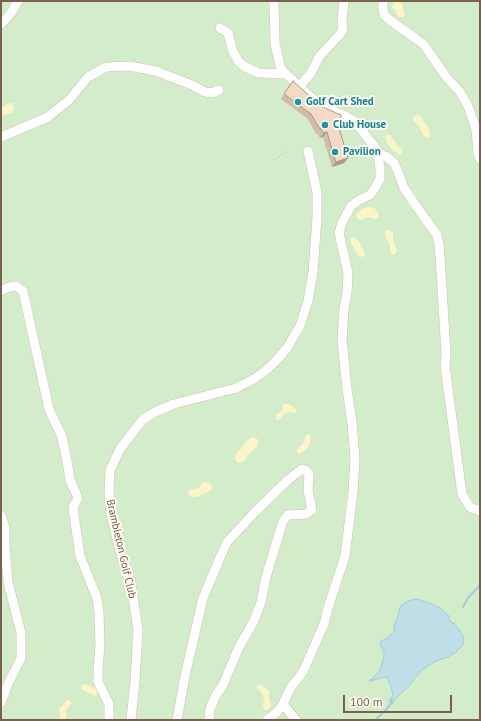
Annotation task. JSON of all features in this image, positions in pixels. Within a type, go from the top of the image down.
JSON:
[{"type":"lane","points":[[1,24],[11,13],[18,1]]},
{"type":"lane","points":[[274,1],[275,43],[280,66],[283,72],[316,102],[354,121],[379,153],[394,163],[404,188],[437,235],[440,256],[446,353],[445,366],[462,494],[470,507],[480,511]]},
{"type":"lane","points":[[299,87],[311,73],[320,58],[341,33],[343,28],[342,19],[344,1]]},
{"type":"lane","points":[[383,1],[383,10],[386,16],[424,45],[447,78],[460,92],[468,106],[476,130],[480,159]]},
{"type":"lane","points":[[220,28],[228,33],[233,52],[239,62],[245,67],[259,73],[286,74]]},
{"type":"lane","points":[[1,136],[48,117],[69,100],[88,77],[106,67],[129,66],[156,71],[192,85],[205,92],[212,93],[219,90]]},
{"type":"lane","points":[[267,720],[278,711],[290,688],[303,672],[324,624],[345,556],[353,492],[355,459],[342,340],[348,273],[339,233],[342,222],[351,206],[370,195],[380,179],[378,156],[374,146]]},
{"type":"lane","name":"Brambleton Golf Club","points":[[131,720],[138,630],[132,590],[111,514],[109,492],[110,470],[120,449],[143,419],[174,404],[236,388],[264,372],[287,348],[300,326],[308,301],[313,272],[317,218],[317,192],[308,151]]},
{"type":"lane","points":[[1,291],[9,287],[16,286],[23,292],[49,409],[62,438],[70,480],[78,498],[73,507],[74,515],[80,556],[97,598],[100,644],[98,682],[108,704],[109,720]]},
{"type":"lane","points":[[177,720],[185,676],[203,598],[227,542],[289,479],[302,469],[305,470],[308,474],[308,490],[312,510],[306,514],[288,515],[283,521],[266,577],[261,602],[254,621],[239,647],[215,697],[210,709],[209,720]]},
{"type":"lane","points":[[1,515],[5,528],[8,582],[21,634],[21,658],[7,686],[1,703]]},
{"type":"lane","points":[[283,704],[296,720]]},
{"type":"path","points":[[275,160],[290,148]]},
{"type":"green space","points":[[1,1],[480,1],[480,720],[1,720]]},
{"type":"sand","points":[[393,1],[400,1],[403,5],[405,14],[403,17],[398,17],[396,10],[392,8],[394,4]]},
{"type":"sand","points":[[10,103],[13,104],[14,107],[11,113],[1,115],[1,108]]},
{"type":"sand","points":[[418,115],[430,131],[430,136],[427,138],[413,120],[413,117]]},
{"type":"sand","points":[[387,134],[390,135],[402,149],[401,154],[393,151],[387,143],[385,136]]},
{"type":"sand","points":[[370,207],[377,211],[379,215],[378,218],[375,219],[369,217],[360,220],[358,219],[356,216],[358,212],[364,208]]},
{"type":"sand","points":[[388,230],[393,234],[393,241],[397,250],[394,255],[391,253],[389,243],[385,236],[385,231]]},
{"type":"sand","points":[[355,237],[365,253],[362,257],[358,256],[350,242],[351,238]]},
{"type":"sand","points":[[286,404],[295,408],[296,412],[286,413],[281,419],[277,420],[276,415],[282,410],[283,405]]},
{"type":"sand","points":[[307,434],[311,436],[310,444],[307,449],[299,454],[297,449],[303,444]]},
{"type":"sand","points":[[253,437],[258,440],[257,447],[247,456],[244,461],[237,463],[235,458],[236,453],[243,447],[246,441]]},
{"type":"sand","points":[[204,482],[212,485],[212,489],[197,497],[190,496],[188,492],[190,490],[199,488]]},
{"type":"sand","points":[[85,684],[96,688],[98,691],[96,696],[82,690],[81,686]]},
{"type":"sand","points":[[257,685],[264,687],[269,692],[271,706],[267,710],[263,707],[264,698],[261,692],[257,689]]},
{"type":"sand","points":[[67,700],[70,700],[71,704],[66,710],[66,720],[61,720],[59,709]]},
{"type":"water","points":[[416,599],[432,604],[445,612],[449,616],[451,622],[459,629],[464,638],[463,645],[448,657],[436,661],[423,669],[409,686],[394,700],[393,704],[389,701],[393,695],[387,677],[369,681],[380,671],[384,656],[384,652],[380,645],[381,641],[388,638],[394,631],[394,626],[400,607],[408,601]]},
{"type":"building","points":[[293,81],[316,102],[341,115],[341,128],[339,128],[348,158],[336,162],[327,132],[324,133],[320,129],[311,114],[284,94]]},
{"type":"waterway","points":[[463,607],[468,598],[480,585]]},
{"type":"waterway","points":[[375,720],[390,705],[392,700]]},
{"type":"place","name":"Golf Cart Shed","points":[[298,102]]},
{"type":"place","name":"Club House","points":[[325,125]]},
{"type":"place","name":"Pavilion","points":[[335,152]]}]
